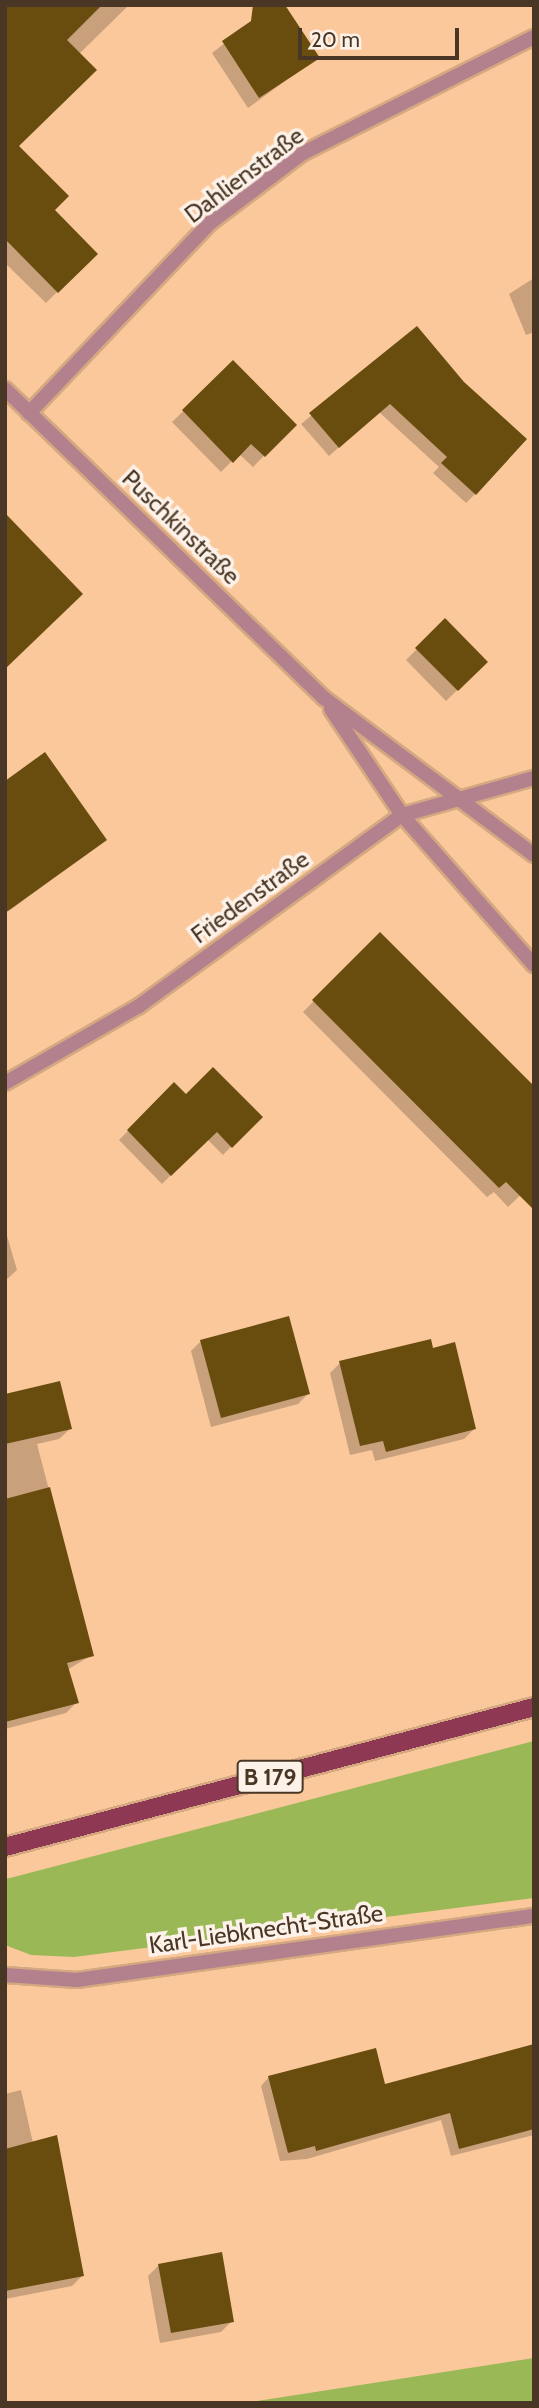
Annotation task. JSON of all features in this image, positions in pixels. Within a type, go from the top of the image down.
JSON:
[{"type":"main road","name":"B 179","points":[[5,1847],[534,1707]]},
{"type":"street","name":"Dahlienstraße","points":[[29,413],[210,223],[282,169],[534,37]]},
{"type":"street","name":"Puschkinstraße","points":[[5,390],[324,698],[534,855]]},
{"type":"street","name":"Puschkinstraße","points":[[324,698],[402,815],[534,965]]},
{"type":"street","name":"Friedenstraße","points":[[5,1083],[139,1006],[402,815],[534,778]]},
{"type":"street","name":"Karl-Liebknecht-Straße","points":[[5,1975],[76,1980],[534,1916]]},
{"type":"green space","points":[[534,1741],[534,1898],[74,1957],[31,1955],[5,1945],[6,1879]]},
{"type":"green space","points":[[534,2358],[534,2403],[245,2403]]},
{"type":"building","points":[[5,5],[102,5],[67,40],[97,70],[19,146],[69,196],[55,210],[98,254],[58,293],[5,239]]},
{"type":"building","points":[[253,5],[285,5],[320,58],[259,98],[222,41],[251,21]]},
{"type":"building","points":[[417,326],[464,382],[527,439],[476,495],[441,463],[447,457],[390,404],[339,448],[309,413]]},
{"type":"building","points":[[233,360],[297,425],[265,457],[251,444],[233,463],[182,410]]},
{"type":"building","points":[[5,513],[83,594],[5,669]]},
{"type":"building","points":[[445,618],[488,662],[458,691],[415,648]]},
{"type":"building","points":[[45,752],[107,840],[5,913],[5,781]]},
{"type":"building","points":[[380,932],[534,1086],[534,1210],[506,1182],[499,1188],[312,1000]]},
{"type":"building","points":[[213,1067],[263,1117],[232,1148],[217,1132],[171,1176],[127,1130],[174,1082],[186,1094]]},
{"type":"building","points":[[289,1316],[310,1394],[221,1418],[200,1340]]},
{"type":"building","points":[[431,1339],[433,1348],[455,1342],[476,1429],[386,1452],[383,1441],[360,1446],[339,1361]]},
{"type":"building","points":[[60,1381],[72,1429],[5,1444],[5,1394]]},
{"type":"building","points":[[50,1487],[94,1656],[67,1663],[79,1703],[5,1722],[5,1499]]},
{"type":"building","points":[[534,2044],[534,2129],[459,2149],[450,2113],[316,2151],[315,2146],[288,2153],[268,2076],[376,2048],[385,2084]]},
{"type":"building","points":[[57,2135],[84,2276],[5,2291],[5,2149]]},
{"type":"building","points":[[222,2252],[234,2322],[171,2333],[158,2264]]}]
